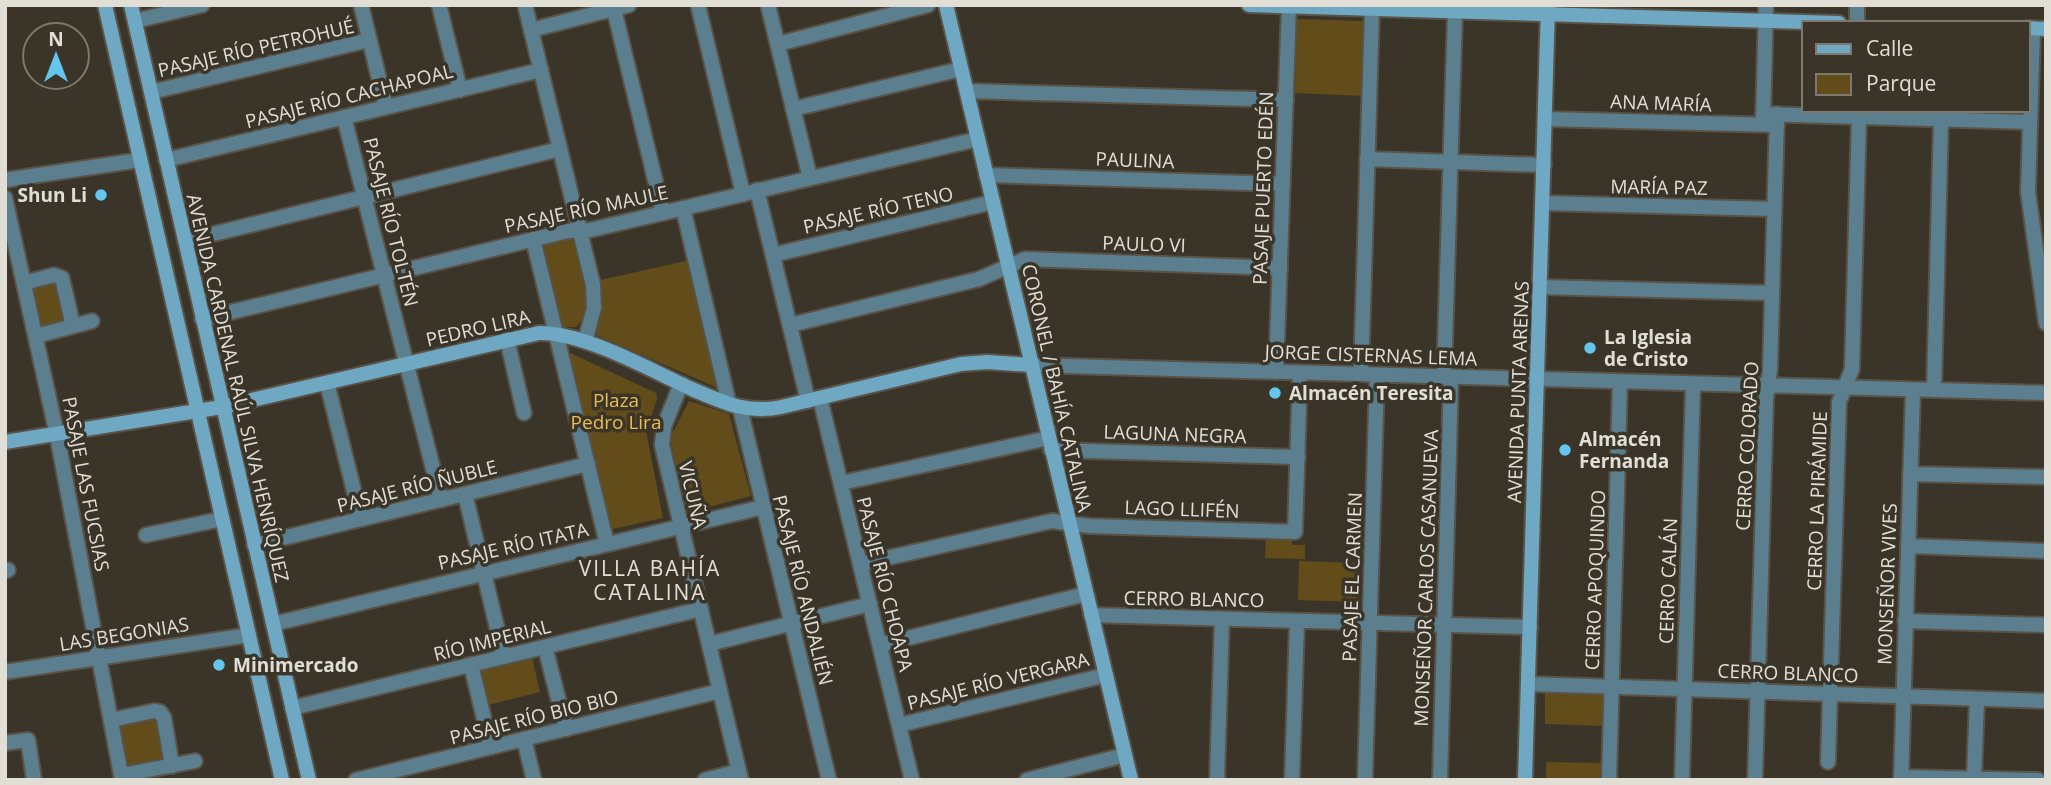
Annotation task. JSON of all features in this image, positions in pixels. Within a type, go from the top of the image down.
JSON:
[{"type":"street","points":[[105,5],[282,780]]},
{"type":"street","name":"AVENIDA CARDENAL RAÚL SILVA HENRÍQUEZ","points":[[131,5],[309,780]]},
{"type":"street","points":[[135,21],[202,5]]},
{"type":"street","points":[[361,5],[386,107]]},
{"type":"street","points":[[439,5],[460,90]]},
{"type":"street","points":[[525,5],[595,298],[585,341]]},
{"type":"street","points":[[531,30],[629,5]]},
{"type":"street","name":"PASAJE RÍO CHOAPA","points":[[698,5],[750,192],[773,255],[790,325],[841,483],[912,780]]},
{"type":"street","points":[[768,5],[810,178]]},
{"type":"street","points":[[778,44],[928,5]]},
{"type":"street","name":"CORONEL / BAHÍA CATALINA","points":[[946,5],[1131,780]]},
{"type":"street","points":[[1249,5],[1428,8],[1455,11],[1548,10],[1802,22]]},
{"type":"street","name":"CERRO COLORADO","points":[[1755,780],[1774,209],[1766,5]]},
{"type":"street","name":"PASAJE PUERTO EDÉN","points":[[1276,372],[1289,6]]},
{"type":"street","points":[[613,7],[663,213]]},
{"type":"street","points":[[1361,374],[1372,9]]},
{"type":"street","name":"AVENIDA PUNTA ARENAS","points":[[1525,780],[1548,10]]},
{"type":"street","name":"MONSEÑOR CARLOS CASANUEVA","points":[[1440,780],[1455,11]]},
{"type":"street","points":[[2030,109],[2036,29]]},
{"type":"street","name":"PASAJE RÍO PETROHUÉ","points":[[151,92],[369,40]]},
{"type":"street","points":[[793,109],[961,69]]},
{"type":"street","name":"PASAJE RÍO CACHAPOAL","points":[[166,160],[541,70]]},
{"type":"street","points":[[967,91],[1286,100]]},
{"type":"street","points":[[2030,112],[2028,192],[2040,242],[2046,323]]},
{"type":"street","name":"PASAJE RÍO TOLTÉN","points":[[344,117],[441,500]]},
{"type":"street","name":"ANA MARÍA","points":[[1545,119],[1770,120],[1859,117],[2029,122]]},
{"type":"street","name":"CERRO LA PIRÁMIDE","points":[[1828,762],[1839,402],[1852,369],[1859,117]]},
{"type":"street","points":[[1934,390],[1941,119]]},
{"type":"street","name":"PASAJE RÍO MAULE","points":[[202,319],[533,239],[663,213],[978,139]]},
{"type":"street","points":[[185,241],[560,149]]},
{"type":"street","points":[[1367,159],[1544,165]]},
{"type":"street","points":[[5,180],[140,160]]},
{"type":"street","name":"PAULINA","points":[[986,176],[1283,184]]},
{"type":"street","name":"PASAJE LAS FUCSIAS","points":[[5,198],[57,435],[122,778]]},
{"type":"street","name":"PASAJE RÍO TENO","points":[[773,255],[993,202]]},
{"type":"street","name":"MARÍA PAZ","points":[[1543,203],[1774,209]]},
{"type":"street","name":"PASAJE RÍO ANDALIÉN","points":[[683,208],[763,507],[829,780]]},
{"type":"street","points":[[533,239],[607,544]]},
{"type":"street","name":"PAULO VI","points":[[790,325],[979,279],[1031,258],[1280,268]]},
{"type":"street","points":[[24,283],[54,275],[62,278],[73,326]]},
{"type":"street","points":[[1540,287],[1772,293]]},
{"type":"street","points":[[36,336],[92,321]]},
{"type":"street","name":"PEDRO LIRA","points":[[5,442],[222,407],[539,333],[556,333],[585,341],[734,406],[763,410],[961,364],[987,362],[1031,365]]},
{"type":"street","points":[[507,339],[524,413]]},
{"type":"street","name":"JORGE CISTERNAS LEMA","points":[[1031,365],[2046,393]]},
{"type":"street","points":[[1298,457],[1300,373]]},
{"type":"street","name":"PASAJE EL CARMEN","points":[[1365,780],[1377,375]]},
{"type":"street","name":"CERRO APOQUINDO","points":[[1609,780],[1620,382]]},
{"type":"street","points":[[327,383],[361,519]]},
{"type":"street","name":"VICUÑA","points":[[681,384],[662,436],[663,453],[740,776]]},
{"type":"street","name":"CERRO CALÁN","points":[[1682,780],[1693,384]]},
{"type":"street","name":"MONSEÑOR VIVES","points":[[1901,778],[1913,390]]},
{"type":"street","points":[[841,483],[1050,444]]},
{"type":"street","name":"LAGUNA NEGRA","points":[[1050,444],[1298,457]]},
{"type":"street","name":"LAGO LLIFÉN","points":[[860,564],[1052,521],[1089,526],[1295,532],[1298,457]]},
{"type":"street","name":"PASAJE RÍO ÑUBLE","points":[[254,545],[588,464]]},
{"type":"street","points":[[1910,474],[2046,477]]},
{"type":"street","points":[[465,494],[504,657]]},
{"type":"street","name":"PASAJE RÍO ITATA","points":[[273,624],[763,507]]},
{"type":"street","points":[[146,536],[222,519]]},
{"type":"street","points":[[1908,546],[2046,551]]},
{"type":"street","points":[[880,645],[1086,594]]},
{"type":"street","points":[[709,644],[870,604]]},
{"type":"street","name":"RÍO IMPERIAL","points":[[292,708],[701,609]]},
{"type":"street","name":"CERRO BLANCO","points":[[1091,615],[1530,627]]},
{"type":"street","points":[[1217,780],[1222,619]]},
{"type":"street","points":[[1292,780],[1297,621]]},
{"type":"street","points":[[1905,621],[2046,625]]},
{"type":"street","name":"LAS BEGONIAS","points":[[5,672],[249,635]]},
{"type":"street","points":[[545,647],[566,729]]},
{"type":"street","points":[[471,665],[491,747]]},
{"type":"street","name":"PASAJE RÍO VERGARA","points":[[899,725],[1106,675]]},
{"type":"street","name":"CERRO BLANCO","points":[[1528,684],[2046,701]]},
{"type":"street","name":"PASAJE RÍO BIO BIO","points":[[356,780],[720,691]]},
{"type":"street","points":[[1974,778],[1977,699]]},
{"type":"street","points":[[111,720],[160,712],[164,718],[172,766]]},
{"type":"street","points":[[524,739],[534,780]]},
{"type":"street","points":[[5,743],[27,740],[34,780]]},
{"type":"street","points":[[1027,780],[1125,755]]},
{"type":"street","points":[[122,778],[195,761]]},
{"type":"street","points":[[705,780],[740,776]]},
{"type":"street","points":[[1901,778],[2038,780]]},
{"type":"green space","points":[[1297,19],[1364,21],[1362,96],[1295,93]]},
{"type":"green space","points":[[567,236],[573,239],[588,296],[583,318],[576,327],[560,327],[540,248],[543,242]]},
{"type":"green space","points":[[690,260],[718,388],[596,335],[602,304],[596,281]]},
{"type":"green space","points":[[54,279],[60,282],[68,319],[62,327],[45,330],[36,326],[28,290]]},
{"type":"green space","name":"Plaza Pedro Lira","points":[[566,351],[656,393],[657,399],[646,431],[663,518],[608,530]]},
{"type":"green space","points":[[689,401],[729,414],[751,496],[686,513],[670,438]]},
{"type":"green space","points":[[1266,535],[1292,535],[1292,545],[1305,545],[1305,559],[1265,558]]},
{"type":"green space","points":[[1299,561],[1358,563],[1357,602],[1298,600]]},
{"type":"green space","points":[[532,657],[540,692],[488,705],[479,670]]},
{"type":"green space","points":[[1545,690],[1605,692],[1604,726],[1545,724]]},
{"type":"green space","points":[[159,717],[166,755],[162,762],[127,768],[118,721]]},
{"type":"green space","points":[[1546,762],[1604,763],[1604,780],[1546,780]]},
{"type":"place","name":"Shun Li","points":[[101,195]]},
{"type":"place","name":"La Iglesia de Cristo","points":[[1590,348]]},
{"type":"place","name":"Almacén Teresita","points":[[1275,393]]},
{"type":"place","name":"Almacén Fernanda","points":[[1565,450]]},
{"type":"place","name":"Minimercado","points":[[219,665]]},
{"type":"district","name":"VILLA BAHÍA CATALINA","points":[[650,580]]}]
